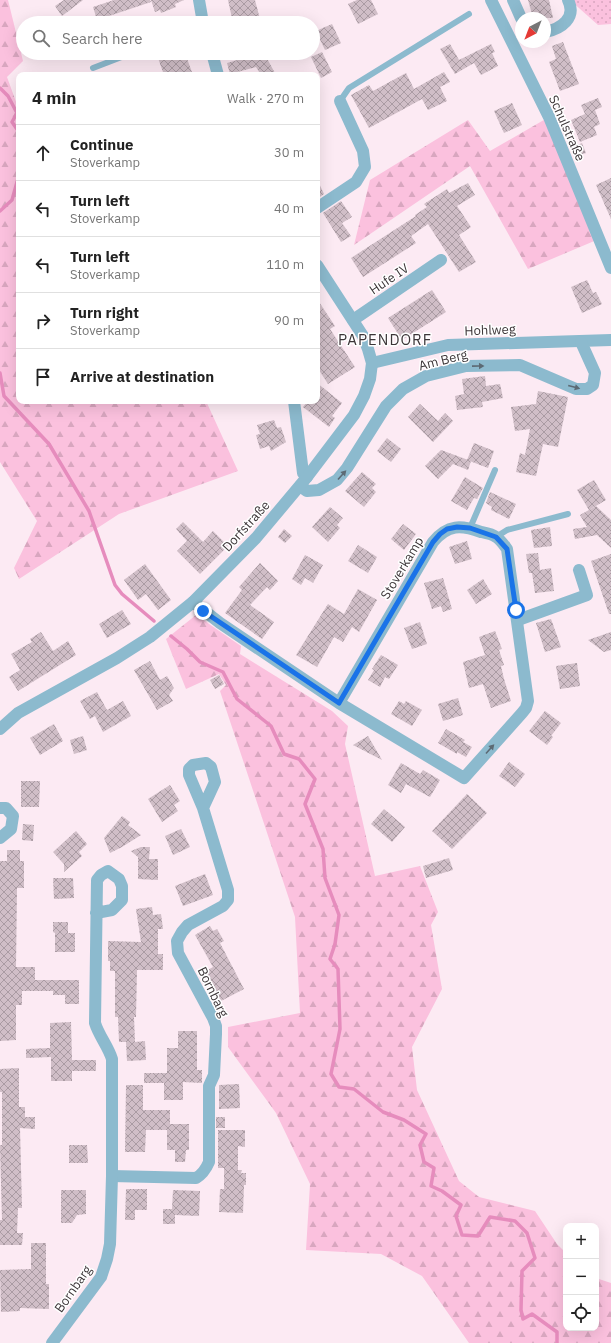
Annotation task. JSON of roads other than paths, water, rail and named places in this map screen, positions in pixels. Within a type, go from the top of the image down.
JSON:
[{"type":"street","points":[[199,0],[202,16]]},
{"type":"street","points":[[513,0],[518,12]]},
{"type":"street","points":[[551,31],[563,26],[568,18],[570,11],[570,4],[568,0]]},
{"type":"street","name":"Schulstraße","points":[[494,1],[548,117],[611,268]]},
{"type":"street","points":[[214,60],[217,72]]},
{"type":"street","points":[[320,206],[356,182],[364,167],[363,151],[340,101]]},
{"type":"street","name":"Hufe IV","points":[[353,320],[441,260]]},
{"type":"street","name":"Dorfstraße","points":[[0,729],[18,713],[150,638],[193,602],[256,538],[305,485],[354,414],[364,396],[370,379],[372,363],[363,336],[320,270]]},
{"type":"street","name":"Hohlweg","points":[[372,363],[448,345],[611,340]]},
{"type":"street","name":"Am Berg","points":[[305,485],[319,490],[337,480],[347,468],[386,406],[403,388],[426,376],[466,366],[520,365],[576,389],[587,389],[593,385],[595,373],[581,342]]},
{"type":"street","points":[[294,404],[305,485]]},
{"type":"street","name":"Stoverkamp","points":[[339,703],[433,542],[440,534],[447,529],[457,527],[470,528],[496,537]]},
{"type":"street","points":[[193,602],[220,623],[339,703],[464,778],[526,708],[528,701],[507,549],[496,537]]},
{"type":"street","points":[[518,620],[587,595],[579,570]]},
{"type":"street","points":[[0,808],[6,808],[13,816],[11,829],[0,838]]},
{"type":"street","name":"Bornbarg","points":[[112,1176],[196,1178],[206,1170],[209,1162],[209,1086],[214,1075],[216,1026],[178,953],[178,941],[182,932],[188,925],[223,906],[228,900],[228,890],[203,808]]},
{"type":"street","name":"Bornbarg","points":[[52,1343],[101,1277],[110,1244],[112,1176],[112,1059],[108,1048],[94,1023],[96,913]]},
{"type":"lane","points":[[340,101],[349,88],[470,14]]},
{"type":"lane","points":[[94,68],[114,60]]},
{"type":"lane","points":[[470,528],[495,470]]},
{"type":"lane","points":[[496,537],[507,530],[568,514]]},
{"type":"waterway","points":[[0,88],[8,96],[16,111]]},
{"type":"waterway","points":[[16,115],[12,122],[16,128]]},
{"type":"waterway","points":[[0,211],[12,200],[16,186]]},
{"type":"waterway","points":[[0,373],[4,396],[49,444],[89,511],[115,585],[122,594],[154,621]]},
{"type":"waterway","points":[[171,636],[200,662],[223,672],[237,699],[271,726],[284,754],[299,759],[315,779],[305,804],[323,849],[325,878],[339,915],[335,944],[330,959],[338,969],[340,1029],[331,1074],[339,1087],[354,1089],[383,1112],[404,1120],[426,1134],[420,1145],[424,1162],[434,1168],[431,1186],[442,1191],[461,1205],[456,1216],[462,1235],[478,1236],[490,1217],[515,1221],[527,1233],[535,1258],[522,1271],[521,1310],[523,1319],[532,1314],[557,1332],[557,1343]]},
{"type":"district","name":"PAPENDORF","points":[[385,339]]}]
